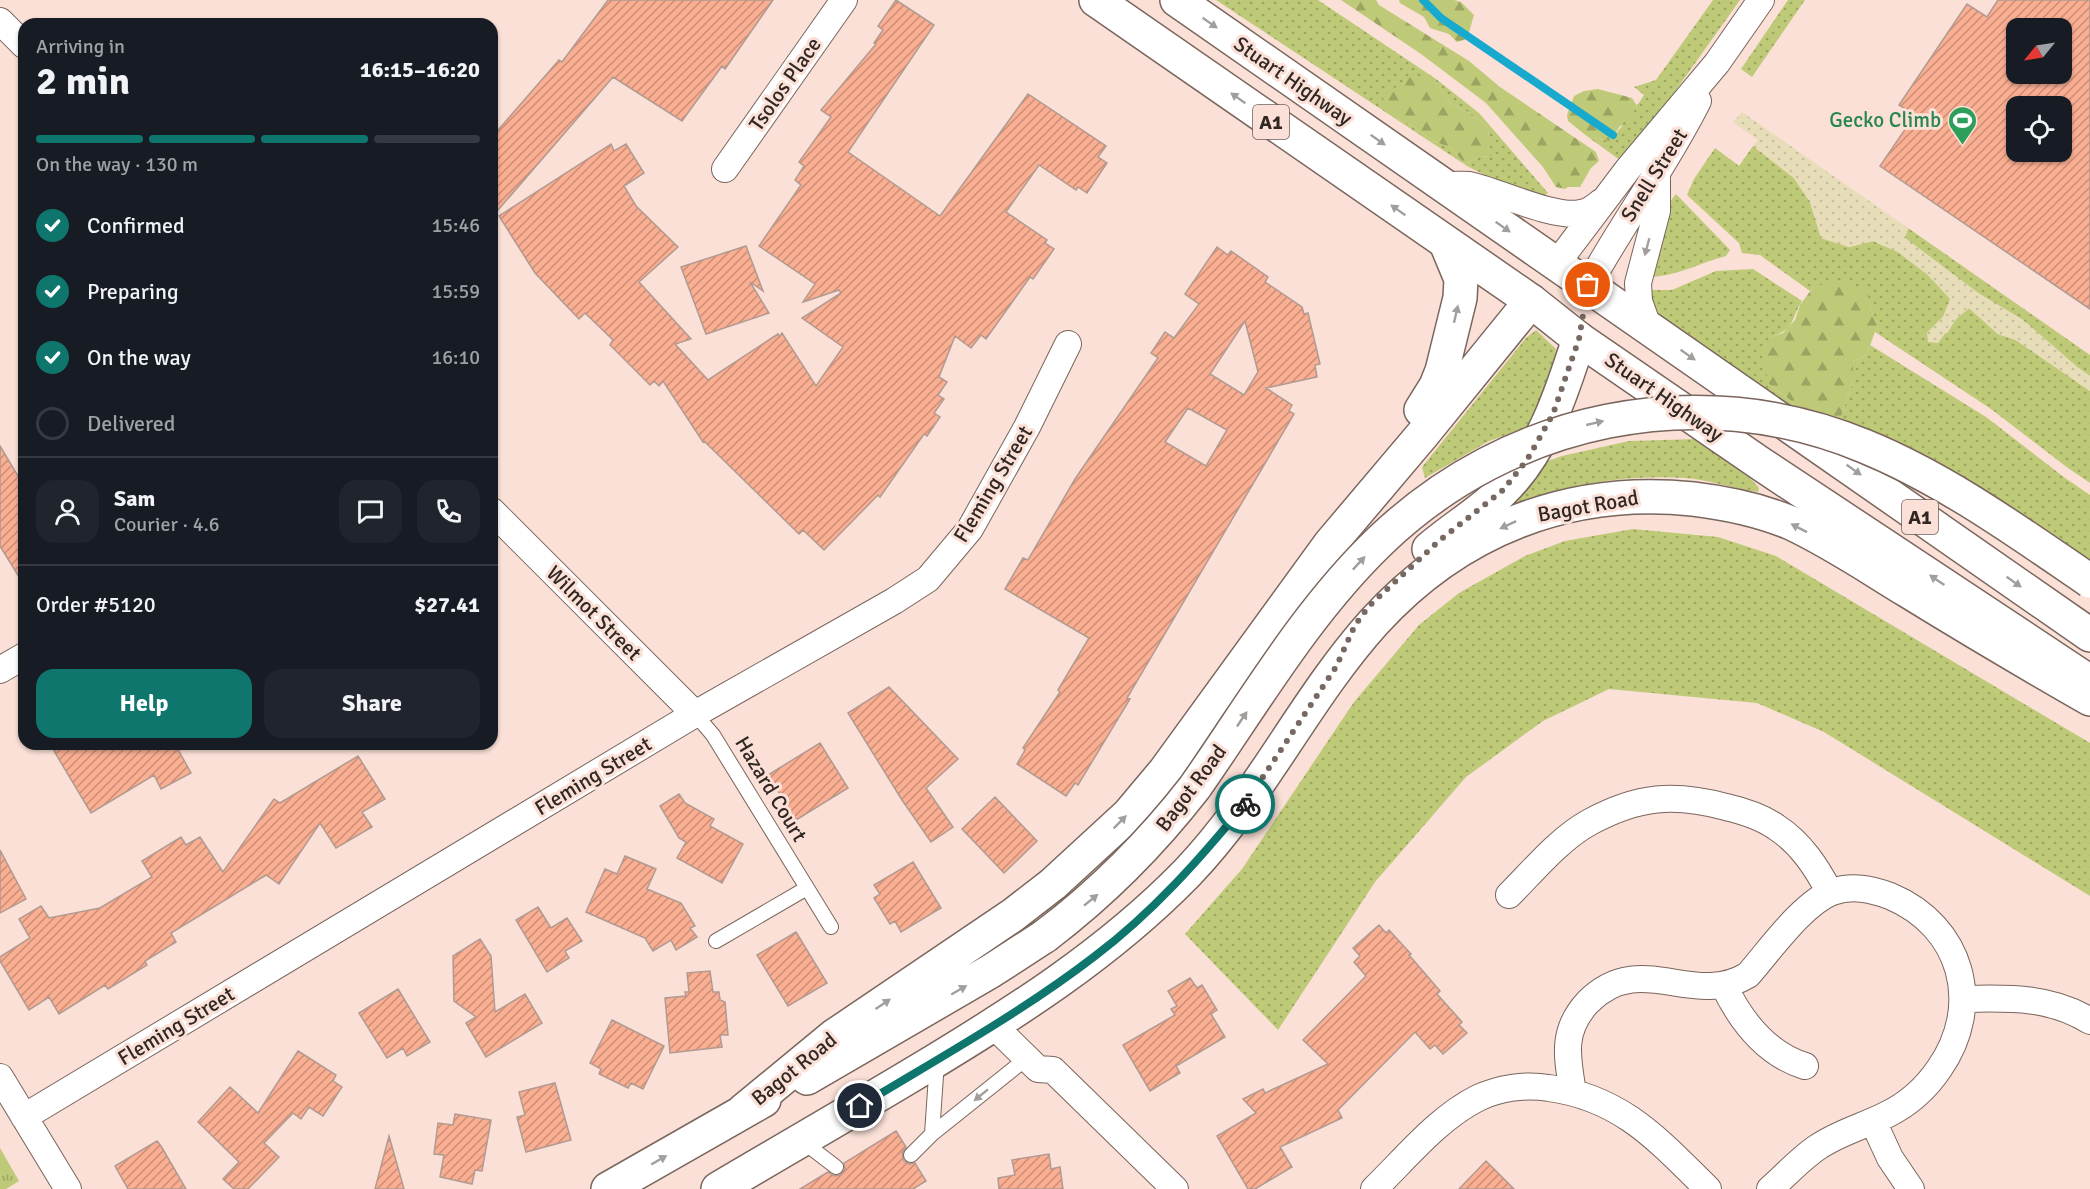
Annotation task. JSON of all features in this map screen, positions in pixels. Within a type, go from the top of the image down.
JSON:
[{"type":"main road","name":"Stuart Highway","points":[[1096,0],[1531,301],[1579,339],[1761,464],[2090,682]]},
{"type":"main road","name":"Stuart Highway","points":[[1177,0],[2090,635]]},
{"type":"main road","points":[[1237,671],[1276,604],[1425,405],[1436,386],[1443,371],[1460,298],[1461,279],[1446,243]]},
{"type":"main road","name":"Bagot Road","points":[[743,1111],[834,1036],[1013,915],[1091,851],[1128,815],[1165,771],[1329,544],[1423,434],[1531,301],[1557,263]]},
{"type":"main road","points":[[1336,667],[1355,625],[1369,606],[1431,547],[1487,505],[1516,476],[1553,414],[1579,339],[1588,285]]},
{"type":"main road","name":"Bagot Road","points":[[608,1189],[743,1111],[830,1066],[991,971],[1045,936],[1103,890],[1175,813],[1316,615],[1355,567],[1379,542],[1427,501],[1459,478],[1499,456],[1543,438],[1604,421],[1672,412],[1751,416],[1814,429],[1864,446],[1942,484],[2002,521],[2090,581]]},
{"type":"main road","name":"Bagot Road","points":[[737,1184],[801,1140],[994,1026],[1097,955],[1188,872],[1253,792],[1336,667],[1404,591],[1444,560],[1471,543],[1523,518],[1550,510],[1636,496],[1665,496],[1718,502],[1769,515],[1822,539],[2090,699]]},
{"type":"street","name":"Tsolos Place","points":[[725,169],[844,0]]},
{"type":"street","name":"Snell Street","points":[[1557,263],[1604,200],[1717,63],[1761,0]]},
{"type":"street","points":[[0,21],[18,39]]},
{"type":"street","name":"Snell Street","points":[[1588,285],[1614,239],[1678,141],[1717,63]]},
{"type":"street","points":[[1649,328],[1639,301],[1638,283],[1657,211],[1658,174]]},
{"type":"street","points":[[1441,184],[1467,185],[1549,210],[1569,213],[1580,214],[1592,210],[1604,200]]},
{"type":"street","name":"Fleming Street","points":[[24,1117],[695,714],[894,601],[928,579],[970,529],[1027,428],[1068,344]]},
{"type":"street","name":"Wilmot Street","points":[[498,517],[695,714]]},
{"type":"street","points":[[0,670],[18,660]]},
{"type":"street","points":[[1509,895],[1561,844],[1588,823],[1630,804],[1669,797],[1711,803],[1738,810],[1775,826],[1802,850],[1830,893]]},
{"type":"street","points":[[1573,1092],[1566,1054],[1568,1039],[1580,1014],[1598,993],[1612,984],[1628,980],[1672,981],[1696,987],[1724,986],[1748,975],[1817,900],[1830,893],[1854,888],[1874,890],[1901,901],[1937,929],[1951,949],[1961,972],[1962,1017],[1953,1043],[1939,1069],[1906,1104],[1817,1147],[1770,1189]]},
{"type":"street","points":[[1724,986],[1735,1008],[1767,1046],[1782,1057],[1805,1066]]},
{"type":"street","points":[[1963,999],[2007,998],[2048,1002],[2090,1021]]},
{"type":"street","points":[[994,1026],[1032,1064],[1053,1070],[1175,1189]]},
{"type":"street","points":[[0,1077],[68,1189]]},
{"type":"street","points":[[1374,1189],[1442,1123],[1477,1099],[1495,1091],[1538,1086],[1573,1092],[1612,1106],[1657,1140],[1708,1189]]},
{"type":"street","points":[[1873,1121],[1890,1158],[1911,1189]]},
{"type":"lane","name":"Hazard Court","points":[[695,714],[713,735],[831,927]]},
{"type":"lane","points":[[716,940],[807,888]]},
{"type":"lane","points":[[932,1134],[938,1059]]},
{"type":"lane","points":[[911,1155],[932,1134],[1032,1064]]},
{"type":"lane","points":[[801,1140],[836,1167]]},
{"type":"green space","points":[[1216,0],[1318,0],[1436,79],[1479,113],[1548,193],[1541,198],[1467,166]],"holes":[[[1435,80],[1451,104],[1472,114],[1488,128],[1490,156],[1479,157],[1465,164],[1450,147],[1435,142],[1409,124],[1395,118]]]},
{"type":"green space","points":[[1341,0],[1376,0],[1379,5],[1469,61],[1500,87],[1596,152],[1599,161],[1591,168],[1580,187],[1565,189],[1556,187],[1543,167],[1486,103],[1421,54]]},
{"type":"green space","points":[[1399,0],[1461,2],[1474,15],[1467,39],[1457,42],[1449,34],[1430,28],[1424,17],[1400,3]]},
{"type":"green space","points":[[1713,0],[1740,0],[1624,163],[1588,137],[1610,141],[1644,95],[1634,87],[1656,80]]},
{"type":"green space","points":[[1788,0],[1805,0],[1752,77],[1741,69]]},
{"type":"green space","points":[[1414,75],[1435,80],[1451,104],[1472,114],[1488,128],[1491,156],[1479,157],[1465,164],[1450,147],[1435,142],[1382,108],[1384,95]]},
{"type":"green space","points":[[1598,89],[1632,98],[1637,106],[1629,123],[1620,126],[1610,141],[1588,137],[1568,121],[1567,115],[1574,96],[1584,91]]},
{"type":"green space","points":[[1753,146],[1794,178],[1810,202],[1821,238],[1849,247],[1873,241],[1898,252],[1927,274],[1951,299],[1943,317],[1927,333],[1947,333],[1956,319],[1969,308],[1998,334],[2016,340],[2090,391],[2090,483],[1991,409],[1875,332],[1878,324],[1872,313],[1866,291],[1814,286],[1810,291],[1760,255],[1742,253],[1739,243],[1687,195],[1694,179],[1715,148],[1739,166]]},
{"type":"green space","points":[[1676,194],[1730,250],[1726,256],[1688,269],[1650,277],[1668,204]]},
{"type":"green space","points":[[1908,228],[2090,355],[2090,376],[2023,320],[1978,293],[1905,238]]},
{"type":"green space","points":[[1753,269],[1802,301],[1791,324],[1784,331],[1769,338],[1769,384],[1789,399],[1801,413],[1782,405],[1668,324],[1650,295],[1649,290],[1672,290],[1716,271]]},
{"type":"green space","points":[[1840,282],[1867,291],[1872,313],[1878,324],[1866,356],[1853,361],[1853,382],[1838,425],[1801,413],[1789,399],[1769,384],[1762,356],[1769,338],[1783,333],[1795,320],[1800,305],[1814,286]]},
{"type":"green space","points":[[1536,330],[1556,349],[1552,382],[1532,426],[1489,441],[1425,478],[1422,467],[1526,338]]},
{"type":"green space","points":[[1870,345],[1986,417],[2090,495],[2090,563],[1978,486],[1925,455],[1869,431],[1838,425],[1853,382],[1853,361],[1866,356]]},
{"type":"green space","points":[[1698,439],[1752,480],[1759,488],[1758,492],[1694,479],[1636,478],[1566,489],[1496,511],[1537,465],[1562,456],[1629,441]]},
{"type":"green space","points":[[1633,529],[1718,537],[1776,556],[2090,743],[2090,896],[1824,732],[1757,703],[1609,689],[1543,721],[1466,777],[1375,882],[1278,1030],[1185,934],[1242,869],[1354,702],[1419,625],[1459,593],[1525,556],[1565,541]]},
{"type":"green space","points":[[0,1148],[19,1181],[6,1189],[0,1189]]},
{"type":"sand","points":[[1742,112],[1908,228],[1905,238],[1978,293],[2023,320],[2090,376],[2090,391],[2016,340],[1998,334],[1969,308],[1956,319],[1938,343],[1928,342],[1927,333],[1943,317],[1950,299],[1927,274],[1898,252],[1873,241],[1849,247],[1821,238],[1810,202],[1794,178],[1753,146],[1758,140],[1733,122]]},
{"type":"building","points":[[608,0],[773,0],[725,69],[722,66],[682,121],[613,77],[498,210],[498,130],[559,60],[562,62]]},
{"type":"building","points":[[896,0],[934,25],[848,152],[940,216],[1028,94],[1106,146],[1098,157],[1107,163],[1087,193],[1078,187],[1076,190],[1039,165],[1006,212],[1047,240],[1045,243],[1054,249],[1033,279],[1030,277],[986,339],[981,335],[971,348],[955,336],[939,377],[947,382],[938,395],[944,399],[934,413],[940,417],[927,436],[924,434],[880,497],[878,495],[824,550],[803,530],[799,534],[703,442],[663,381],[659,386],[654,381],[650,385],[610,345],[613,340],[585,313],[579,319],[535,273],[499,216],[611,144],[614,151],[626,144],[644,173],[624,186],[636,206],[678,247],[639,282],[691,339],[675,344],[708,380],[782,333],[816,386],[843,347],[802,318],[841,293],[839,290],[803,302],[815,284],[759,246],[801,185],[795,180],[804,166],[799,162],[831,117],[821,110],[876,44],[874,43],[883,30],[878,26]]},
{"type":"building","points":[[1998,0],[2090,0],[2090,309],[1880,166],[1915,115],[1899,105],[1967,4],[1987,17]]},
{"type":"building","points":[[746,246],[763,291],[750,282],[769,313],[706,334],[681,267]]},
{"type":"building","points":[[1217,247],[1228,255],[1231,251],[1268,277],[1265,282],[1302,307],[1304,314],[1308,313],[1320,364],[1315,365],[1317,377],[1266,388],[1292,405],[1289,411],[1294,414],[1127,698],[1130,699],[1078,785],[1075,783],[1066,796],[1017,764],[1025,750],[1023,748],[1060,692],[1058,690],[1089,638],[1005,589],[1023,558],[1028,560],[1075,479],[1158,358],[1151,353],[1165,332],[1174,338],[1199,304],[1185,294]],"holes":[[[1245,321],[1258,372],[1244,395],[1210,374]],[[1188,408],[1227,430],[1206,466],[1165,442]]]},
{"type":"building","points":[[0,446],[18,476],[18,575],[0,546]]},
{"type":"building","points":[[889,687],[958,759],[926,788],[953,827],[931,842],[848,713]]},
{"type":"building","points":[[820,743],[848,788],[796,820],[768,775]]},
{"type":"building","points":[[178,750],[191,773],[161,789],[154,775],[91,813],[54,751]]},
{"type":"building","points":[[358,756],[385,799],[362,812],[372,827],[336,848],[320,823],[279,884],[266,875],[171,933],[176,942],[145,961],[147,965],[108,989],[105,985],[59,1014],[49,997],[29,1010],[0,961],[0,957],[30,938],[19,919],[41,906],[49,918],[100,908],[152,877],[142,861],[181,837],[186,845],[200,837],[223,872],[274,799],[280,803]]},
{"type":"building","points":[[679,794],[685,803],[714,819],[710,826],[743,844],[722,883],[677,858],[686,842],[679,838],[660,806]]},
{"type":"building","points":[[995,797],[1037,841],[1004,873],[962,829]]},
{"type":"building","points":[[0,850],[26,899],[0,913]]},
{"type":"building","points":[[625,856],[656,869],[647,889],[681,903],[695,926],[690,928],[697,937],[676,950],[671,940],[653,951],[645,938],[586,912],[605,869],[617,874]]},
{"type":"building","points":[[913,862],[941,908],[901,932],[895,921],[890,924],[874,898],[880,894],[874,885]]},
{"type":"building","points":[[538,907],[551,928],[567,918],[582,941],[565,951],[569,958],[547,972],[516,920]]},
{"type":"building","points":[[1379,925],[1386,933],[1389,930],[1411,954],[1409,955],[1440,991],[1437,994],[1462,1022],[1459,1025],[1467,1033],[1443,1054],[1435,1045],[1430,1049],[1415,1032],[1338,1110],[1342,1118],[1280,1147],[1292,1167],[1255,1189],[1248,1189],[1217,1136],[1256,1113],[1243,1099],[1263,1089],[1265,1093],[1328,1064],[1303,1040],[1366,976],[1354,962],[1360,956],[1353,948]]},
{"type":"building","points":[[796,932],[827,983],[788,1006],[757,955]]},
{"type":"building","points":[[480,939],[491,956],[495,1012],[525,994],[542,1023],[486,1057],[466,1023],[476,1017],[454,1001],[453,956]]},
{"type":"building","points":[[710,971],[713,992],[719,992],[720,1000],[725,1002],[728,1035],[720,1035],[722,1047],[670,1053],[665,998],[686,996],[685,992],[689,992],[687,973]]},
{"type":"building","points":[[1190,978],[1197,988],[1202,985],[1217,1010],[1211,1014],[1225,1037],[1176,1066],[1180,1073],[1150,1091],[1123,1045],[1175,1015],[1171,1009],[1177,1006],[1168,991]]},
{"type":"building","points":[[398,989],[430,1042],[407,1056],[403,1048],[387,1058],[359,1013]]},
{"type":"building","points":[[612,1020],[664,1046],[643,1089],[631,1083],[628,1088],[599,1074],[601,1069],[590,1063]]},
{"type":"building","points":[[298,1051],[336,1075],[333,1081],[342,1087],[323,1116],[309,1107],[301,1119],[293,1113],[264,1143],[279,1157],[248,1189],[234,1189],[223,1179],[239,1162],[198,1122],[230,1087],[258,1113]]},
{"type":"building","points":[[555,1083],[571,1140],[526,1152],[517,1117],[525,1115],[519,1092]]},
{"type":"building","points":[[455,1114],[491,1120],[482,1171],[475,1170],[472,1184],[440,1177],[444,1155],[434,1154],[438,1123],[453,1125]]},
{"type":"building","points":[[896,1131],[906,1147],[902,1153],[904,1161],[909,1164],[915,1163],[926,1181],[913,1189],[800,1189],[828,1172],[834,1176],[840,1175],[845,1169],[844,1163]]},
{"type":"building","points":[[389,1136],[404,1189],[375,1189]]},
{"type":"building","points":[[157,1141],[186,1189],[128,1189],[115,1166]]},
{"type":"building","points":[[1049,1154],[1051,1169],[1060,1167],[1063,1189],[999,1189],[998,1178],[1015,1175],[1012,1160]]},
{"type":"building","points":[[1486,1161],[1514,1189],[1459,1189]]},
{"type":"waterway","points":[[1423,0],[1441,18],[1613,135]]},
{"type":"way so far","points":[[1245,804],[1336,667],[1355,625],[1369,606],[1439,541],[1487,505],[1516,476],[1527,460],[1553,414],[1579,339],[1588,285]]},
{"type":"place","name":"Gecko Climb","points":[[1962,146]]},
{"type":"route","points":[[860,1106],[994,1026],[1097,955],[1188,872],[1245,804]]}]
